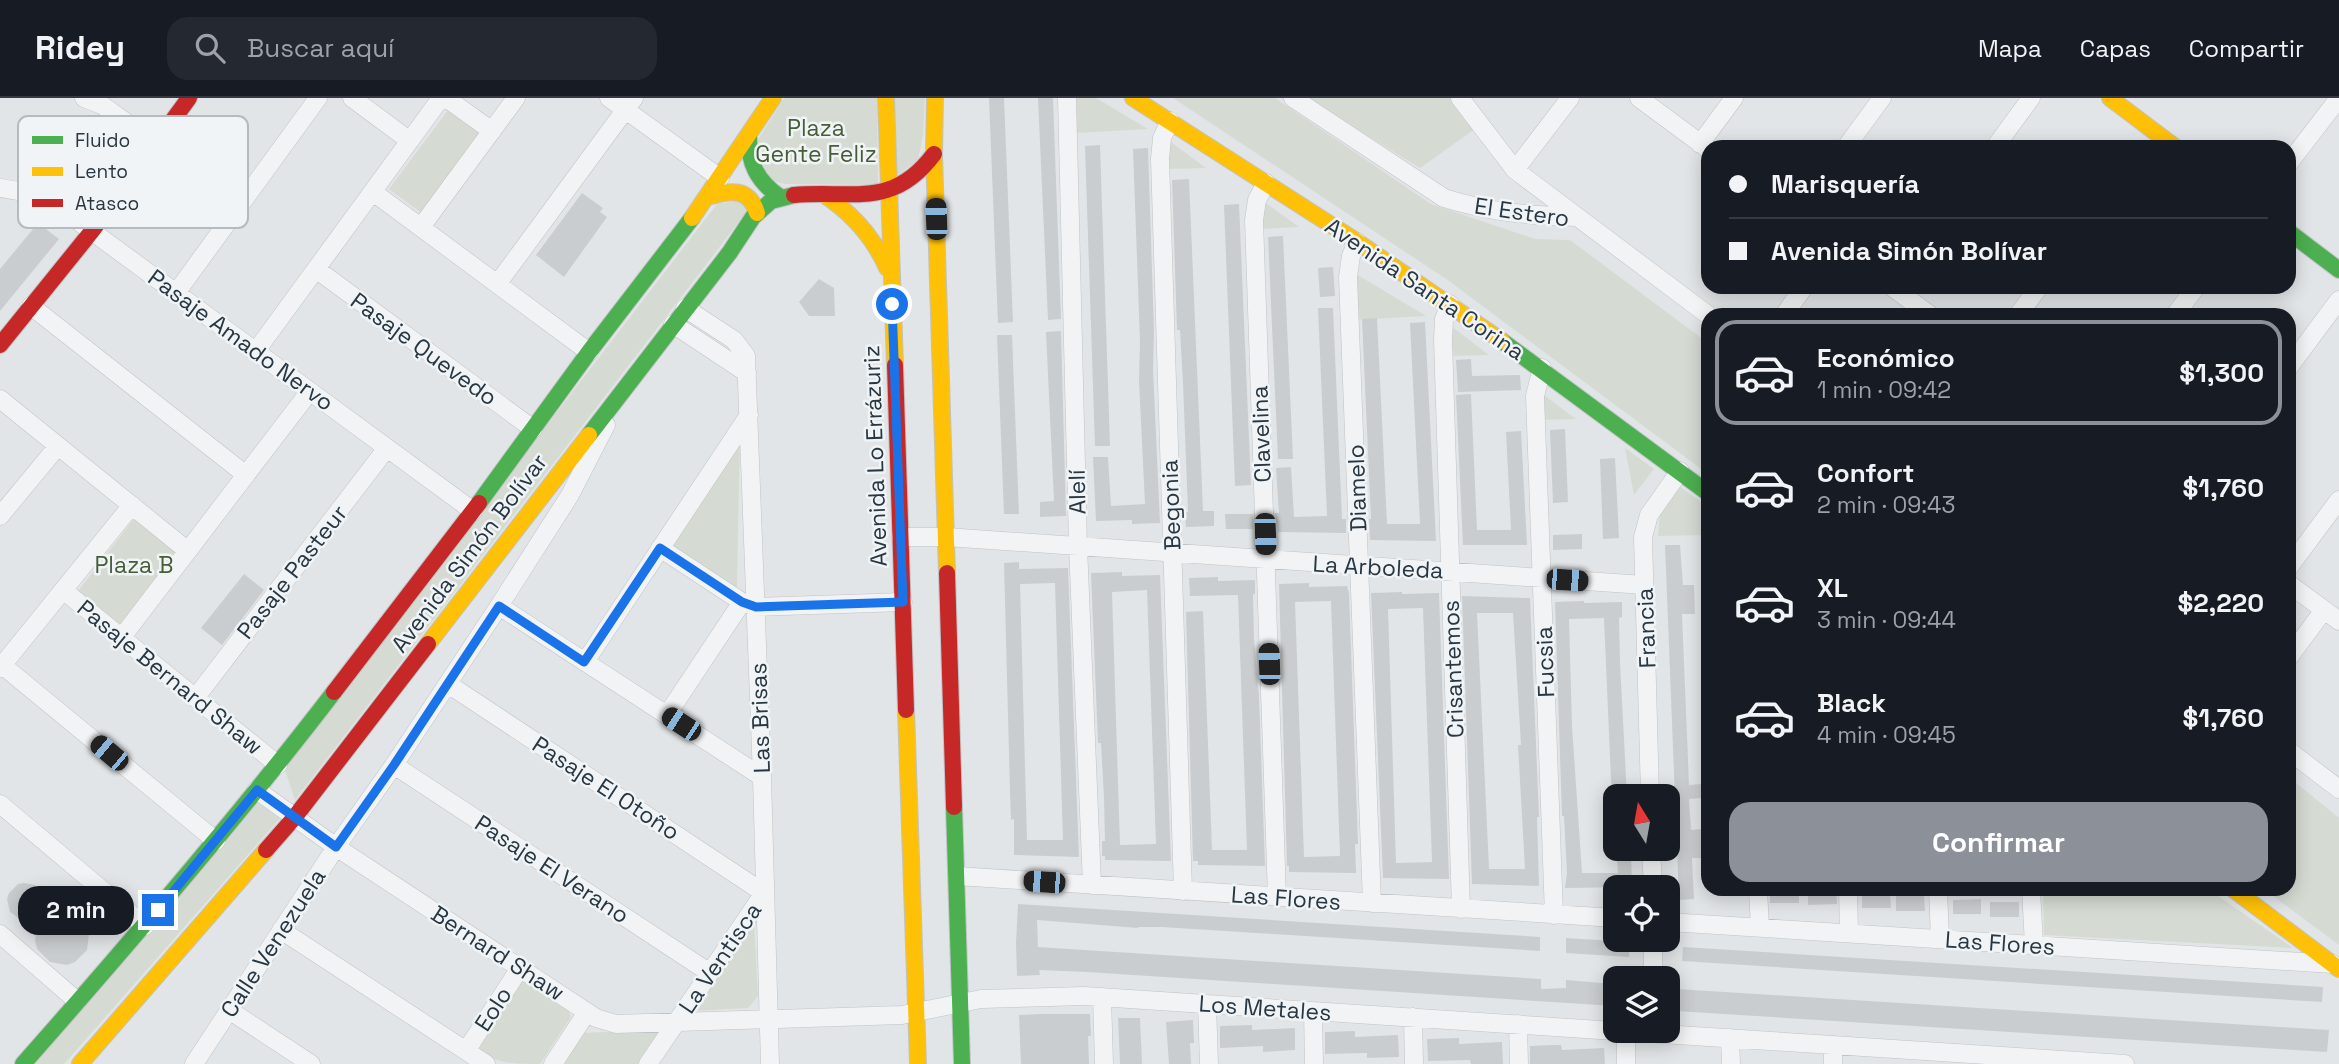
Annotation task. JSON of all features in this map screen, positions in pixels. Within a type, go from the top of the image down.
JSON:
[{"type":"main road","points":[[176,116],[189,98]]},
{"type":"main road","name":"Avenida Simón Bolívar","points":[[23,1064],[145,926],[278,765],[708,197],[773,98]]},
{"type":"main road","name":"Avenida Lo Errázuriz","points":[[886,98],[918,1064]]},
{"type":"main road","points":[[935,98],[934,154],[962,1064]]},
{"type":"main road","name":"Avenida Santa Corina","points":[[1133,98],[1450,304],[1542,368],[1701,488]]},
{"type":"main road","points":[[2110,98],[2152,140]]},
{"type":"main road","points":[[749,135],[749,154],[754,172],[765,187],[780,197]]},
{"type":"main road","name":"Avenida Simón Bolívar","points":[[80,1064],[294,818],[757,213],[769,202],[794,194],[898,189],[918,176],[934,154]]},
{"type":"main road","points":[[708,197],[725,192],[743,192],[754,202],[757,213]]},
{"type":"main road","points":[[822,194],[860,223],[882,256],[891,278]]},
{"type":"main road","points":[[0,345],[94,228]]},
{"type":"main road","points":[[2296,237],[2339,270]]},
{"type":"main road","points":[[2242,896],[2336,966]]},
{"type":"street","points":[[85,98],[102,105],[117,116]]},
{"type":"street","points":[[248,194],[318,98]]},
{"type":"street","points":[[352,98],[410,141]]},
{"type":"street","points":[[256,351],[444,98],[492,131]]},
{"type":"street","points":[[421,227],[516,98]]},
{"type":"street","points":[[609,98],[630,104],[720,178]]},
{"type":"street","name":"Alelí","points":[[1067,98],[1078,546],[1092,886]]},
{"type":"street","name":"El Estero","points":[[1293,98],[1444,198],[1510,214],[1577,217],[1701,310]]},
{"type":"street","points":[[1460,98],[1515,170],[1577,217]]},
{"type":"street","points":[[1515,170],[1570,98]]},
{"type":"street","points":[[1639,98],[1701,144]]},
{"type":"street","points":[[1708,140],[1734,98]]},
{"type":"street","points":[[1851,140],[1882,98]]},
{"type":"street","points":[[2000,140],[2031,98]]},
{"type":"street","points":[[2296,154],[2338,98]]},
{"type":"street","points":[[498,284],[630,104]]},
{"type":"street","name":"Begonia","points":[[1170,121],[1162,138],[1160,159],[1183,891]]},
{"type":"street","name":"Clavelina","points":[[1266,183],[1257,201],[1254,220],[1277,897]]},
{"type":"street","name":"Pasaje Amado Nervo","points":[[0,188],[18,191]]},
{"type":"street","points":[[373,192],[589,352]]},
{"type":"street","name":"Pasaje Amado Nervo","points":[[88,228],[472,511]]},
{"type":"street","points":[[176,293],[223,228]]},
{"type":"street","name":"Diamelo","points":[[1357,242],[1350,256],[1349,277],[1372,903]]},
{"type":"street","name":"Pasaje Quevedo","points":[[316,270],[533,429]]},
{"type":"street","points":[[1902,294],[1921,308]]},
{"type":"street","points":[[2296,358],[2339,300]]},
{"type":"street","name":"Crisantemos","points":[[1450,304],[1443,330],[1461,909]]},
{"type":"street","points":[[32,306],[246,475]]},
{"type":"street","name":"Las Brisas","points":[[684,308],[739,345],[746,356],[749,415],[749,604],[762,777],[770,1064]]},
{"type":"street","points":[[673,324],[747,373]]},
{"type":"street","name":"Fucsia","points":[[1542,368],[1535,396],[1554,915]]},
{"type":"street","points":[[122,637],[310,391]]},
{"type":"street","name":"Calle Venezuela","points":[[194,1064],[336,847],[448,684],[581,477],[618,396]]},
{"type":"street","points":[[0,399],[188,551]]},
{"type":"street","points":[[584,662],[749,415]]},
{"type":"street","points":[[0,516],[58,446]]},
{"type":"street","name":"Pasaje Pasteur","points":[[196,697],[387,448]]},
{"type":"street","name":"Francia","points":[[1650,784],[1643,537],[1655,505],[1680,471]]},
{"type":"street","points":[[2296,558],[2339,500]]},
{"type":"street","points":[[132,505],[1,666],[216,841]]},
{"type":"street","name":"La Arboleda","points":[[901,537],[946,537],[1644,585]]},
{"type":"street","points":[[660,548],[749,604],[903,602]]},
{"type":"street","points":[[2296,589],[2339,621]]},
{"type":"street","name":"Pasaje Bernard Shaw","points":[[63,590],[278,765]]},
{"type":"street","points":[[667,715],[749,604]]},
{"type":"street","points":[[499,606],[762,777]]},
{"type":"street","points":[[2296,648],[2324,610]]},
{"type":"street","name":"Pasaje El Otoño","points":[[448,684],[764,893]]},
{"type":"street","points":[[2296,756],[2339,789]]},
{"type":"street","name":"Pasaje El Verano","points":[[394,765],[710,973]]},
{"type":"street","name":"Bernard Shaw","points":[[257,790],[336,847],[606,1022],[626,1025],[769,1019]]},
{"type":"street","points":[[0,804],[145,926]]},
{"type":"street","name":"Las Flores","points":[[957,876],[1603,917]]},
{"type":"street","name":"La Ventisca","points":[[648,1064],[764,893]]},
{"type":"street","points":[[1758,896],[1760,928]]},
{"type":"street","points":[[1848,896],[1849,933]]},
{"type":"street","points":[[1938,896],[1940,939]]},
{"type":"street","points":[[2031,896],[2034,945]]},
{"type":"street","name":"Las Flores","points":[[1680,923],[2336,966]]},
{"type":"street","points":[[281,930],[486,1064]]},
{"type":"street","points":[[0,934],[77,1001]]},
{"type":"street","name":"Eolo","points":[[466,1051],[520,968]]},
{"type":"street","name":"Los Metales","points":[[916,1012],[1009,997],[1102,997],[1603,1030]]},
{"type":"street","points":[[1102,997],[1104,1064]]},
{"type":"street","points":[[1207,1004],[1209,1064]]},
{"type":"street","points":[[229,1010],[312,1064]]},
{"type":"street","points":[[553,1064],[587,1012]]},
{"type":"street","points":[[769,1019],[902,1015],[916,1012]]},
{"type":"street","points":[[1313,1012],[1314,1064]]},
{"type":"street","points":[[1413,1017],[1415,1064]]},
{"type":"street","points":[[1518,1024],[1519,1064]]},
{"type":"street","name":"Los Metales","points":[[1680,1034],[1833,1045],[1937,1058],[2125,1064]]},
{"type":"street","points":[[1730,1038],[1731,1064]]},
{"type":"street","points":[[1626,1043],[1626,1064]]},
{"type":"street","points":[[1833,1045],[1833,1064]]},
{"type":"green space","name":"Plaza Gente Feliz","points":[[784,98],[877,98],[878,185],[785,184],[770,180],[755,144]]},
{"type":"green space","points":[[894,98],[925,98],[923,135],[918,160],[897,175]]},
{"type":"green space","points":[[1074,98],[1096,98],[1148,129],[1076,133]]},
{"type":"green space","points":[[1173,98],[1275,98],[1431,204],[1535,239],[1570,240],[1701,338],[1701,469],[1449,281]]},
{"type":"green space","points":[[1306,98],[1451,98],[1475,129],[1420,168]]},
{"type":"green space","points":[[452,105],[486,130],[423,214],[389,189]]},
{"type":"green space","points":[[1167,139],[1206,168],[1168,169]]},
{"type":"green space","points":[[1259,198],[1299,227],[1260,229]]},
{"type":"green space","points":[[740,200],[748,210],[295,800],[284,767],[717,204]]},
{"type":"green space","points":[[1351,271],[1426,316],[1354,320]]},
{"type":"green space","points":[[1450,325],[1489,355],[1451,356]]},
{"type":"green space","points":[[1537,390],[1576,419],[1538,420]]},
{"type":"green space","points":[[740,433],[737,589],[668,545]]},
{"type":"green space","points":[[1625,448],[1654,469],[1634,495]]},
{"type":"green space","points":[[1677,485],[1701,501],[1701,535],[1658,536],[1660,513]]},
{"type":"green space","name":"Plaza B","points":[[136,516],[179,553],[123,629],[75,595]]},
{"type":"green space","points":[[2296,783],[2339,818],[2339,945],[2273,896],[2296,896]]},
{"type":"green space","points":[[269,789],[282,816],[64,1064],[29,1064]]},
{"type":"green space","points":[[2043,896],[2218,896],[2293,948],[2044,935]]},
{"type":"green space","points":[[754,920],[758,996],[748,1008],[692,1011]]},
{"type":"green space","points":[[525,980],[567,1008],[571,1017],[540,1064],[512,1063],[496,1059],[488,1056],[476,1045],[517,981]]},
{"type":"green space","points":[[661,1030],[638,1064],[560,1064],[581,1033]]},
{"type":"building","points":[[989,98],[1004,98],[1013,322],[998,323]]},
{"type":"building","points":[[1038,98],[1053,98],[1061,319],[1048,320]]},
{"type":"building","points":[[1100,145],[1110,446],[1095,446],[1085,146]]},
{"type":"building","points":[[1148,148],[1160,523],[1132,524],[1132,520],[1096,521],[1093,457],[1108,457],[1111,506],[1145,504],[1133,149]]},
{"type":"building","points":[[1189,179],[1203,511],[1214,511],[1214,526],[1186,527],[1185,512],[1188,512],[1183,383],[1180,330],[1177,330],[1172,180]]},
{"type":"building","points":[[582,193],[603,208],[600,212],[607,217],[564,277],[536,255]]},
{"type":"building","points":[[1239,204],[1251,485],[1235,486],[1224,205]]},
{"type":"building","points":[[34,228],[45,228],[59,239],[0,311],[0,269]]},
{"type":"building","points":[[1283,236],[1293,459],[1278,459],[1268,237]]},
{"type":"building","points":[[1333,267],[1335,296],[1320,297],[1318,268]]},
{"type":"building","points":[[819,279],[834,288],[835,316],[809,316],[799,302]]},
{"type":"building","points":[[1318,308],[1333,308],[1342,519],[1346,519],[1346,533],[1278,532],[1275,513],[1279,513],[1276,468],[1291,467],[1294,517],[1327,516]]},
{"type":"building","points":[[1377,318],[1387,524],[1420,524],[1410,323],[1425,322],[1436,541],[1370,540],[1362,319]]},
{"type":"building","points":[[1061,331],[1066,516],[1040,517],[1040,502],[1054,501],[1046,332]]},
{"type":"building","points":[[997,335],[1012,335],[1019,514],[1004,514]]},
{"type":"building","points":[[1471,359],[1472,376],[1520,375],[1521,390],[1458,392],[1456,360]]},
{"type":"building","points":[[1471,394],[1477,530],[1511,530],[1506,432],[1521,431],[1527,545],[1463,545],[1456,395]]},
{"type":"building","points":[[1565,429],[1568,502],[1553,503],[1550,430]]},
{"type":"building","points":[[1615,458],[1619,538],[1603,539],[1600,459]]},
{"type":"building","points":[[1225,514],[1253,514],[1253,529],[1226,529]]},
{"type":"building","points":[[1582,534],[1582,549],[1553,550],[1553,535]]},
{"type":"building","points":[[1665,545],[1680,545],[1683,585],[1694,585],[1695,614],[1682,614],[1689,785],[1701,784],[1701,798],[1689,799],[1691,830],[1701,829],[1701,858],[1692,858],[1694,899],[1680,900],[1677,861],[1680,861],[1680,784],[1674,784]]},
{"type":"building","points":[[1019,562],[1019,569],[1068,568],[1079,857],[1014,855],[1004,563]],"holes":[[[1055,583],[1063,840],[1027,840],[1020,584]]]},
{"type":"building","points":[[1122,572],[1122,576],[1160,575],[1171,861],[1105,860],[1105,856],[1102,856],[1102,841],[1105,841],[1104,797],[1101,743],[1098,743],[1091,573]],"holes":[[[1147,590],[1156,844],[1120,845],[1112,592]]]},
{"type":"building","points":[[244,574],[264,590],[222,645],[201,628]]},
{"type":"building","points":[[1218,577],[1218,581],[1255,580],[1254,640],[1259,696],[1265,866],[1198,865],[1198,861],[1193,861],[1186,612],[1203,611],[1212,850],[1247,850],[1238,595],[1190,596],[1189,578]]},
{"type":"building","points":[[1309,583],[1309,587],[1347,586],[1349,593],[1358,844],[1355,844],[1356,873],[1289,872],[1287,866],[1279,584]],"holes":[[[1331,601],[1340,856],[1304,857],[1295,602]]]},
{"type":"building","points":[[1371,593],[1439,593],[1449,879],[1383,878]],"holes":[[[1423,608],[1432,862],[1396,863],[1388,609]]]},
{"type":"building","points":[[1462,596],[1530,598],[1539,817],[1539,886],[1472,884]],"holes":[[[1477,613],[1513,613],[1525,869],[1489,869]]]},
{"type":"building","points":[[1555,602],[1622,602],[1622,617],[1619,618],[1620,663],[1626,784],[1612,784],[1604,618],[1569,619],[1572,726],[1582,873],[1618,873],[1617,861],[1631,861],[1632,875],[1603,875],[1603,887],[1565,888],[1567,873],[1562,816]]},
{"type":"building","points":[[18,884],[35,885],[43,894],[44,914],[64,911],[72,913],[86,924],[89,933],[87,950],[75,962],[67,965],[50,962],[37,949],[35,940],[38,922],[20,919],[10,912],[7,899],[9,893]]},
{"type":"building","points":[[1770,896],[1799,896],[1799,903],[1770,903]]},
{"type":"building","points":[[1808,896],[1836,896],[1837,904],[1808,905]]},
{"type":"building","points":[[1862,896],[1890,896],[1891,908],[1862,908]]},
{"type":"building","points":[[1896,896],[1924,896],[1925,911],[1896,911]]},
{"type":"building","points":[[1981,899],[1981,914],[1953,914],[1953,900]]},
{"type":"building","points":[[1990,902],[2019,902],[2019,917],[1990,917]]},
{"type":"building","points":[[1018,904],[1540,937],[1540,951],[1037,920],[1038,947],[1541,979],[1541,989],[1566,988],[1566,980],[1603,983],[1603,1005],[1087,972],[1039,970],[1040,975],[1017,976]]},
{"type":"building","points":[[1566,938],[1603,940],[1603,952],[1629,952],[1629,957],[1566,953]]},
{"type":"building","points":[[1683,947],[2323,987],[2322,1002],[1682,961]]},
{"type":"building","points":[[1680,989],[2329,1030],[2327,1052],[1680,1011]]},
{"type":"building","points":[[1090,1014],[1089,1064],[1021,1064],[1019,1015]]},
{"type":"building","points":[[1118,1018],[1140,1018],[1142,1064],[1120,1064]]},
{"type":"building","points":[[1193,1020],[1191,1064],[1169,1064],[1166,1022]]},
{"type":"building","points":[[1252,1025],[1252,1030],[1295,1028],[1295,1050],[1263,1052],[1263,1046],[1220,1048],[1220,1026]]},
{"type":"building","points":[[1355,1031],[1355,1037],[1398,1035],[1399,1057],[1367,1058],[1367,1053],[1325,1054],[1325,1032]]},
{"type":"building","points":[[1459,1038],[1459,1044],[1502,1042],[1503,1064],[1471,1064],[1470,1060],[1428,1061],[1427,1039]]},
{"type":"building","points":[[1561,1045],[1562,1050],[1604,1048],[1605,1064],[1530,1064],[1530,1046]]},
{"type":"traffic: fast","points":[[749,135],[752,163],[760,178],[780,197]]},
{"type":"traffic: fast","points":[[589,435],[730,252],[753,217],[771,201],[794,195]]},
{"type":"traffic: fast","points":[[479,503],[589,352],[692,218]]},
{"type":"traffic: fast","points":[[2296,237],[2339,270]]},
{"type":"traffic: fast","points":[[1502,341],[1701,488]]},
{"type":"traffic: fast","points":[[23,1064],[182,881],[334,692]]},
{"type":"traffic: fast","points":[[954,807],[962,1064]]},
{"type":"traffic: slow","points":[[692,218],[773,98]]},
{"type":"traffic: slow","points":[[886,98],[895,365]]},
{"type":"traffic: slow","points":[[935,98],[934,154],[947,573]]},
{"type":"traffic: slow","points":[[1133,98],[1353,239],[1502,341]]},
{"type":"traffic: slow","points":[[2110,98],[2166,140]]},
{"type":"traffic: slow","points":[[708,197],[738,193],[749,199],[757,213]]},
{"type":"traffic: slow","points":[[823,194],[861,226],[887,268]]},
{"type":"traffic: slow","points":[[428,644],[589,435]]},
{"type":"traffic: slow","points":[[906,710],[918,1064]]},
{"type":"traffic: slow","points":[[80,1064],[266,850]]},
{"type":"traffic: slow","points":[[2242,896],[2339,969]]},
{"type":"traffic: jam","points":[[176,116],[189,98]]},
{"type":"traffic: jam","points":[[794,195],[853,194],[887,190],[903,183],[919,171],[934,154]]},
{"type":"traffic: jam","points":[[0,345],[94,228]]},
{"type":"traffic: jam","points":[[895,365],[906,710]]},
{"type":"traffic: jam","points":[[334,692],[479,503]]},
{"type":"traffic: jam","points":[[947,573],[954,807]]},
{"type":"traffic: jam","points":[[266,850],[294,818],[428,644]]},
{"type":"route","points":[[158,910],[257,790],[336,847],[394,765],[499,606],[584,662],[660,548],[742,602],[756,607],[903,602],[892,304]]}]
